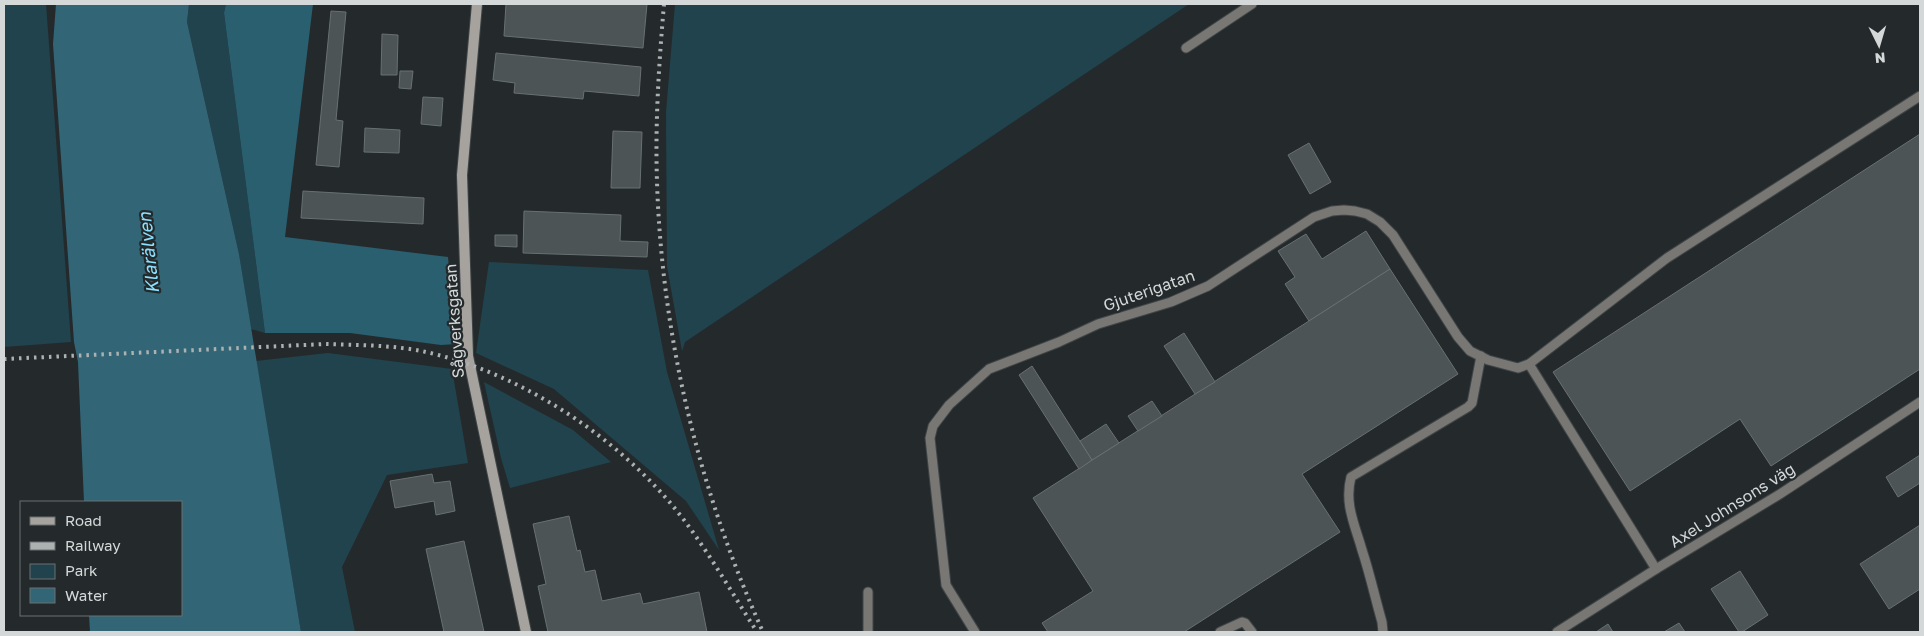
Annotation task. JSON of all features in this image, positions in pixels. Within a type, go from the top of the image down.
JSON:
[{"type":"street","name":"Sågverksgatan","points":[[477,4],[462,175],[468,356],[526,632]]},
{"type":"lane","points":[[1186,48],[1252,4]]},
{"type":"lane","points":[[1656,569],[1529,364],[1667,258],[1920,96]]},
{"type":"lane","name":"Gjuterigatan","points":[[975,632],[946,585],[930,438],[933,426],[949,405],[989,370],[1098,324],[1171,302],[1208,286],[1314,217],[1344,210],[1367,214],[1380,222],[1393,235],[1458,337],[1470,351],[1509,367],[1518,368],[1529,364]]},
{"type":"lane","points":[[1383,632],[1382,622],[1350,511],[1349,487],[1351,478],[1468,407],[1472,403],[1481,356]]},
{"type":"lane","name":"Axel Johnsons väg","points":[[1558,632],[1656,569],[1780,494],[1920,402]]},
{"type":"lane","points":[[868,592],[868,632]]},
{"type":"lane","points":[[1220,632],[1242,622],[1252,632]]},
{"type":"green space","points":[[4,4],[46,4],[71,342],[4,347]]},
{"type":"green space","points":[[189,4],[226,4],[224,13],[265,333],[251,329],[239,254],[187,22]]},
{"type":"green space","points":[[675,4],[1189,4],[685,342],[682,351],[667,266],[666,112]]},
{"type":"green space","points":[[489,262],[648,270],[667,372],[719,550],[686,501],[554,389],[476,353]]},
{"type":"green space","points":[[328,353],[452,369],[468,463],[387,475],[342,567],[355,632],[301,632],[256,361]]},
{"type":"green space","points":[[484,382],[573,430],[611,462],[510,488],[501,458]]},
{"type":"shaded area","points":[[226,4],[313,4],[285,237],[448,257],[456,344],[441,345],[350,333],[265,333],[224,13]]},
{"type":"water","name":"Klarälven","points":[[56,4],[189,4],[187,22],[239,254],[301,632],[90,632],[89,616],[182,616],[182,501],[84,501],[78,362],[74,342],[53,44]]},
{"type":"building","points":[[506,4],[647,4],[643,48],[504,36]]},
{"type":"building","points":[[331,11],[346,12],[336,120],[343,121],[339,167],[316,165]]},
{"type":"building","points":[[382,34],[398,35],[397,75],[381,75]]},
{"type":"building","points":[[496,53],[641,67],[639,96],[584,91],[583,99],[514,93],[515,83],[493,80]]},
{"type":"building","points":[[400,71],[413,71],[411,89],[399,88]]},
{"type":"building","points":[[423,97],[443,98],[441,126],[421,124]]},
{"type":"building","points":[[365,128],[400,130],[399,153],[364,152]]},
{"type":"building","points":[[613,131],[642,132],[640,188],[611,188]]},
{"type":"building","points":[[1920,134],[1920,369],[1771,466],[1740,419],[1630,491],[1553,372]]},
{"type":"building","points":[[1309,143],[1331,182],[1310,194],[1288,155]]},
{"type":"building","points":[[303,191],[424,198],[423,224],[301,218]]},
{"type":"building","points":[[524,211],[621,215],[620,241],[648,242],[647,257],[523,253]]},
{"type":"building","points":[[1366,231],[1390,269],[1309,321],[1285,284],[1295,277],[1278,251],[1306,234],[1322,259]]},
{"type":"building","points":[[495,235],[517,235],[517,247],[495,246]]},
{"type":"building","points":[[1390,269],[1458,374],[1302,474],[1340,532],[1184,632],[1048,632],[1042,623],[1093,591],[1033,498]]},
{"type":"building","points":[[1184,333],[1215,382],[1195,394],[1164,346]]},
{"type":"building","points":[[1032,366],[1092,460],[1079,469],[1019,375]]},
{"type":"building","points":[[1152,401],[1162,416],[1138,431],[1128,416]]},
{"type":"building","points":[[1106,424],[1119,443],[1092,460],[1080,441]]},
{"type":"building","points":[[1920,455],[1920,483],[1898,497],[1886,477]]},
{"type":"building","points":[[432,474],[434,483],[450,481],[455,511],[436,515],[434,501],[395,508],[390,481]]},
{"type":"building","points":[[569,516],[577,551],[580,550],[585,572],[595,570],[602,601],[640,593],[643,604],[699,592],[707,632],[548,632],[538,586],[546,584],[533,524]]},
{"type":"building","points":[[1920,525],[1920,589],[1889,609],[1860,564]]},
{"type":"building","points":[[464,541],[484,632],[444,632],[426,549]]},
{"type":"building","points":[[1740,571],[1768,615],[1742,632],[1739,632],[1711,589]]},
{"type":"building","points":[[1679,623],[1685,632],[1664,632]]},
{"type":"building","points":[[1608,624],[1613,632],[1596,632]]},
{"type":"railway","points":[[664,4],[658,93],[657,182],[660,240],[667,298],[688,412],[703,468],[720,524],[763,632]]},
{"type":"railway","points":[[4,359],[325,344],[402,348],[463,362],[500,377],[536,395],[571,416],[635,466],[663,494],[687,524],[757,632]]}]
